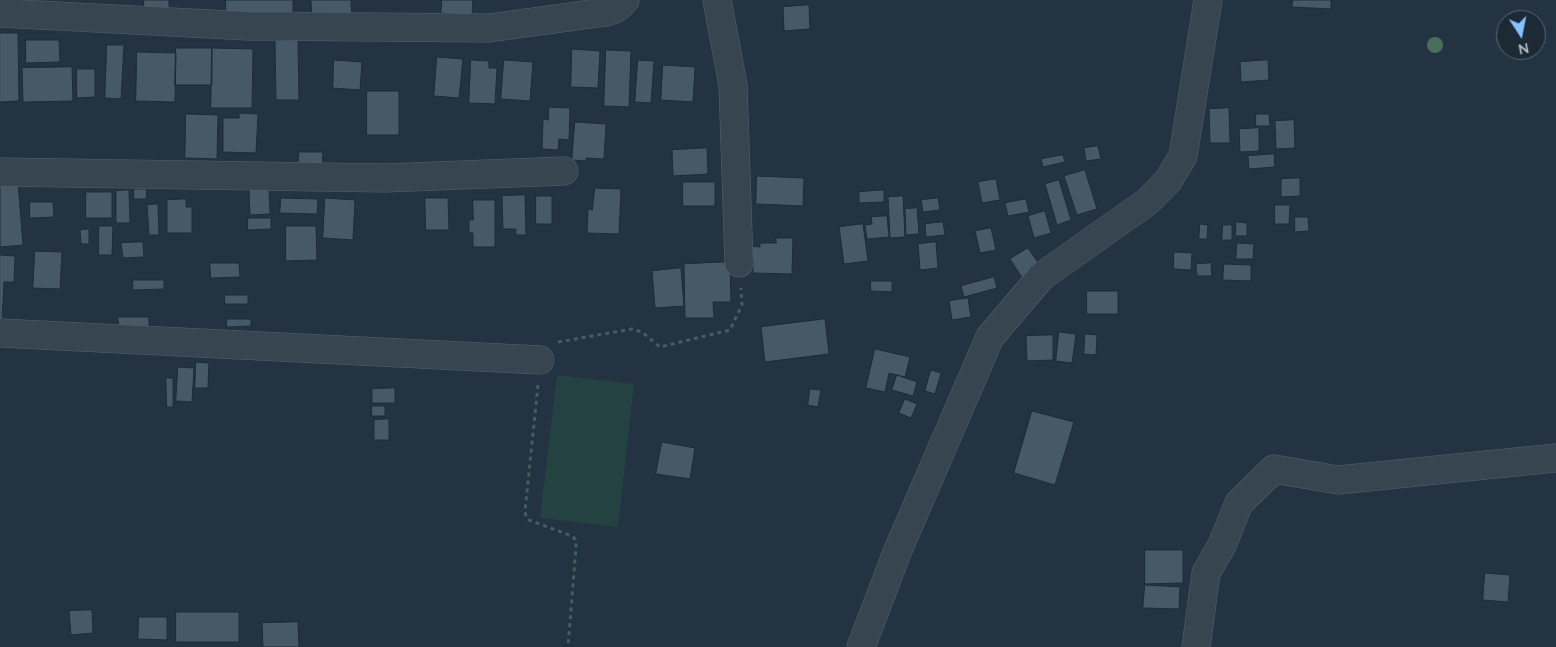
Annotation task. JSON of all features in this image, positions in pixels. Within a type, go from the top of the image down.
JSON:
[{"type":"street","points":[[0,13],[248,26],[489,28],[606,12],[617,8],[625,0]]},
{"type":"street","points":[[717,0],[733,85],[739,262]]},
{"type":"street","points":[[861,647],[898,550],[990,336],[1040,277],[1147,202],[1168,181],[1183,156],[1208,0]]},
{"type":"street","points":[[0,172],[385,178],[564,171]]},
{"type":"street","points":[[0,333],[540,360]]},
{"type":"street","points":[[1196,647],[1206,573],[1222,545],[1239,503],[1274,469],[1338,480],[1556,458]]},
{"type":"path","points":[[568,647],[576,540],[572,536],[529,520],[526,517],[525,511],[540,360],[545,349],[555,343],[632,330],[642,332],[660,347],[730,330],[742,305],[739,262]]},
{"type":"green space","points":[[557,375],[634,384],[618,527],[540,518]]},
{"type":"building","points":[[144,0],[169,0],[169,16],[144,15]]},
{"type":"building","points":[[226,0],[293,0],[293,15],[226,14]]},
{"type":"building","points":[[311,0],[351,0],[352,21],[313,23]]},
{"type":"building","points":[[442,0],[473,0],[472,16],[441,13]]},
{"type":"building","points":[[1293,0],[1331,0],[1331,9],[1292,7]]},
{"type":"building","points":[[809,5],[810,29],[784,31],[783,7]]},
{"type":"building","points":[[0,33],[18,33],[19,101],[0,102]]},
{"type":"building","points":[[26,40],[59,40],[60,62],[26,63]]},
{"type":"building","points":[[298,40],[299,100],[276,100],[275,41]]},
{"type":"building","points":[[107,45],[124,45],[121,99],[105,98]]},
{"type":"building","points":[[176,48],[212,48],[212,85],[175,85]]},
{"type":"building","points":[[212,48],[253,49],[252,108],[211,108]]},
{"type":"building","points":[[572,49],[600,51],[598,88],[571,87]]},
{"type":"building","points":[[606,50],[631,51],[629,107],[604,106]]},
{"type":"building","points":[[137,52],[176,53],[175,102],[136,101]]},
{"type":"building","points":[[437,57],[463,59],[459,98],[434,96]]},
{"type":"building","points":[[334,60],[362,62],[360,90],[333,88]]},
{"type":"building","points":[[471,60],[489,61],[489,68],[497,68],[495,104],[469,103]]},
{"type":"building","points":[[504,60],[533,62],[530,101],[501,99]]},
{"type":"building","points":[[638,60],[654,61],[651,103],[635,102]]},
{"type":"building","points":[[1268,60],[1269,80],[1241,82],[1240,62]]},
{"type":"building","points":[[663,65],[695,67],[693,102],[661,100]]},
{"type":"building","points":[[72,67],[73,101],[23,102],[22,68]]},
{"type":"building","points":[[77,69],[95,69],[95,97],[77,98]]},
{"type":"building","points":[[367,91],[399,91],[399,135],[367,135]]},
{"type":"building","points":[[549,107],[570,108],[569,140],[559,139],[558,150],[542,149],[543,119],[548,120]]},
{"type":"building","points":[[1229,108],[1230,143],[1210,143],[1209,109]]},
{"type":"building","points":[[239,113],[258,114],[256,153],[223,152],[223,118],[239,118]]},
{"type":"building","points":[[186,114],[218,115],[217,159],[185,158]]},
{"type":"building","points":[[1256,114],[1269,114],[1270,126],[1256,126]]},
{"type":"building","points":[[1294,120],[1295,148],[1276,149],[1275,121]]},
{"type":"building","points":[[575,122],[606,124],[604,159],[586,158],[586,161],[572,160]]},
{"type":"building","points":[[1259,128],[1259,151],[1240,152],[1239,129]]},
{"type":"building","points":[[1098,146],[1101,159],[1086,161],[1084,148]]},
{"type":"building","points":[[707,148],[708,174],[673,176],[672,150]]},
{"type":"building","points":[[299,152],[323,152],[322,169],[298,169]]},
{"type":"building","points":[[1274,154],[1275,167],[1249,169],[1248,156]]},
{"type":"building","points":[[1063,155],[1065,162],[1043,167],[1041,159]]},
{"type":"building","points":[[1085,170],[1097,209],[1077,215],[1064,176]]},
{"type":"building","points":[[757,176],[804,178],[803,206],[756,204]]},
{"type":"building","points":[[1300,178],[1300,196],[1281,197],[1281,179]]},
{"type":"building","points":[[996,179],[1000,200],[982,203],[978,182]]},
{"type":"building","points":[[1059,180],[1071,220],[1057,225],[1045,184]]},
{"type":"building","points":[[683,182],[715,182],[715,206],[683,206]]},
{"type":"building","points":[[18,183],[23,245],[0,247],[0,185]]},
{"type":"building","points":[[595,188],[621,189],[619,234],[587,233],[588,209],[592,210]]},
{"type":"building","points":[[134,189],[147,189],[146,199],[134,199]]},
{"type":"building","points":[[269,189],[270,214],[250,215],[249,190]]},
{"type":"building","points":[[129,190],[130,223],[116,223],[116,191]]},
{"type":"building","points":[[884,190],[884,202],[859,203],[859,192]]},
{"type":"building","points":[[86,192],[112,192],[112,218],[86,218]]},
{"type":"building","points":[[525,195],[526,235],[516,235],[516,229],[503,229],[502,196]]},
{"type":"building","points":[[536,196],[552,196],[552,224],[536,224]]},
{"type":"building","points":[[903,196],[905,237],[890,238],[888,197]]},
{"type":"building","points":[[281,198],[318,199],[317,214],[280,213]]},
{"type":"building","points":[[325,198],[355,200],[353,240],[323,238]]},
{"type":"building","points":[[425,198],[448,198],[449,230],[426,230]]},
{"type":"building","points":[[938,198],[940,210],[923,212],[921,200]]},
{"type":"building","points":[[186,199],[186,207],[192,207],[192,233],[167,233],[167,200]]},
{"type":"building","points":[[1026,199],[1029,212],[1008,216],[1005,203]]},
{"type":"building","points":[[473,200],[495,200],[495,247],[473,247],[473,233],[469,233],[469,220],[473,220]]},
{"type":"building","points":[[30,202],[53,202],[54,217],[30,218]]},
{"type":"building","points":[[158,204],[159,235],[149,235],[147,205]]},
{"type":"building","points":[[1275,205],[1290,205],[1289,224],[1275,224]]},
{"type":"building","points":[[917,208],[919,234],[906,235],[905,209]]},
{"type":"building","points":[[1045,211],[1051,233],[1034,238],[1028,216]]},
{"type":"building","points":[[887,216],[889,237],[867,239],[865,225],[872,224],[871,217]]},
{"type":"building","points":[[1295,217],[1308,217],[1309,231],[1295,232]]},
{"type":"building","points":[[248,218],[271,218],[271,229],[248,230]]},
{"type":"building","points":[[943,222],[945,235],[926,237],[925,224]]},
{"type":"building","points":[[1236,222],[1247,223],[1247,236],[1236,236]]},
{"type":"building","points":[[863,224],[868,261],[844,264],[839,227]]},
{"type":"building","points":[[1200,224],[1208,225],[1207,239],[1199,239]]},
{"type":"building","points":[[1223,225],[1232,225],[1232,240],[1222,240]]},
{"type":"building","points":[[99,226],[113,226],[112,255],[99,255]]},
{"type":"building","points":[[286,226],[316,226],[317,260],[286,261]]},
{"type":"building","points":[[991,228],[996,250],[980,253],[975,231]]},
{"type":"building","points":[[89,229],[89,244],[81,244],[80,230]]},
{"type":"building","points":[[776,238],[793,238],[792,274],[753,273],[753,259],[748,259],[749,246],[760,247],[760,243],[776,243]]},
{"type":"building","points":[[143,242],[144,257],[123,258],[121,243]]},
{"type":"building","points":[[936,242],[938,268],[920,270],[918,244]]},
{"type":"building","points":[[1237,243],[1254,244],[1253,259],[1236,259]]},
{"type":"building","points":[[1028,248],[1041,267],[1023,279],[1010,259]]},
{"type":"building","points":[[35,251],[62,252],[60,289],[33,288]]},
{"type":"building","points":[[1174,252],[1192,253],[1191,270],[1174,269]]},
{"type":"building","points":[[0,255],[15,256],[14,282],[4,282],[2,323],[0,323]]},
{"type":"building","points":[[730,262],[731,302],[713,302],[714,318],[685,318],[684,264]]},
{"type":"building","points":[[210,263],[239,263],[240,277],[211,278]]},
{"type":"building","points":[[1211,263],[1212,276],[1197,276],[1196,264]]},
{"type":"building","points":[[1224,264],[1251,265],[1251,281],[1223,280]]},
{"type":"building","points":[[681,268],[684,306],[655,308],[652,271]]},
{"type":"building","points":[[994,277],[997,288],[964,297],[961,286]]},
{"type":"building","points":[[133,280],[164,280],[164,289],[133,290]]},
{"type":"building","points":[[871,281],[892,281],[892,292],[871,291]]},
{"type":"building","points":[[1087,291],[1118,291],[1118,314],[1087,314]]},
{"type":"building","points":[[225,295],[248,295],[248,304],[225,304]]},
{"type":"building","points":[[968,298],[971,317],[952,320],[949,301]]},
{"type":"building","points":[[118,317],[149,317],[149,327],[119,327]]},
{"type":"building","points":[[227,319],[251,319],[251,326],[227,327]]},
{"type":"building","points":[[825,319],[829,354],[765,362],[761,327]]},
{"type":"building","points":[[1059,332],[1076,334],[1072,363],[1056,361]]},
{"type":"building","points":[[1085,334],[1097,335],[1096,355],[1084,354]]},
{"type":"building","points":[[1053,335],[1053,360],[1027,361],[1026,336]]},
{"type":"building","points":[[875,349],[910,357],[905,377],[889,373],[885,392],[866,388]]},
{"type":"building","points":[[196,362],[209,363],[208,388],[195,388]]},
{"type":"building","points":[[178,367],[194,368],[192,402],[176,401]]},
{"type":"building","points":[[931,370],[941,373],[935,394],[925,391]]},
{"type":"building","points":[[897,375],[917,382],[913,396],[892,390]]},
{"type":"building","points":[[166,378],[173,378],[173,407],[167,407]]},
{"type":"building","points":[[395,388],[395,403],[372,403],[372,389]]},
{"type":"building","points":[[810,389],[821,390],[818,407],[808,405]]},
{"type":"building","points":[[905,399],[917,404],[911,418],[899,413]]},
{"type":"building","points":[[372,406],[385,406],[385,416],[372,416]]},
{"type":"building","points":[[1032,411],[1074,422],[1055,485],[1014,473]]},
{"type":"building","points":[[389,419],[389,440],[374,440],[374,420]]},
{"type":"building","points":[[662,442],[695,448],[690,479],[656,474]]},
{"type":"building","points":[[1145,550],[1183,550],[1183,583],[1145,584]]},
{"type":"building","points":[[1485,573],[1510,575],[1508,602],[1483,600]]},
{"type":"building","points":[[1145,585],[1180,587],[1179,609],[1143,608]]},
{"type":"building","points":[[92,610],[93,633],[71,635],[69,611]]},
{"type":"building","points":[[176,612],[239,612],[239,642],[176,642]]},
{"type":"building","points":[[139,617],[167,617],[167,640],[138,639]]},
{"type":"building","points":[[298,622],[299,647],[263,647],[262,623]]}]
